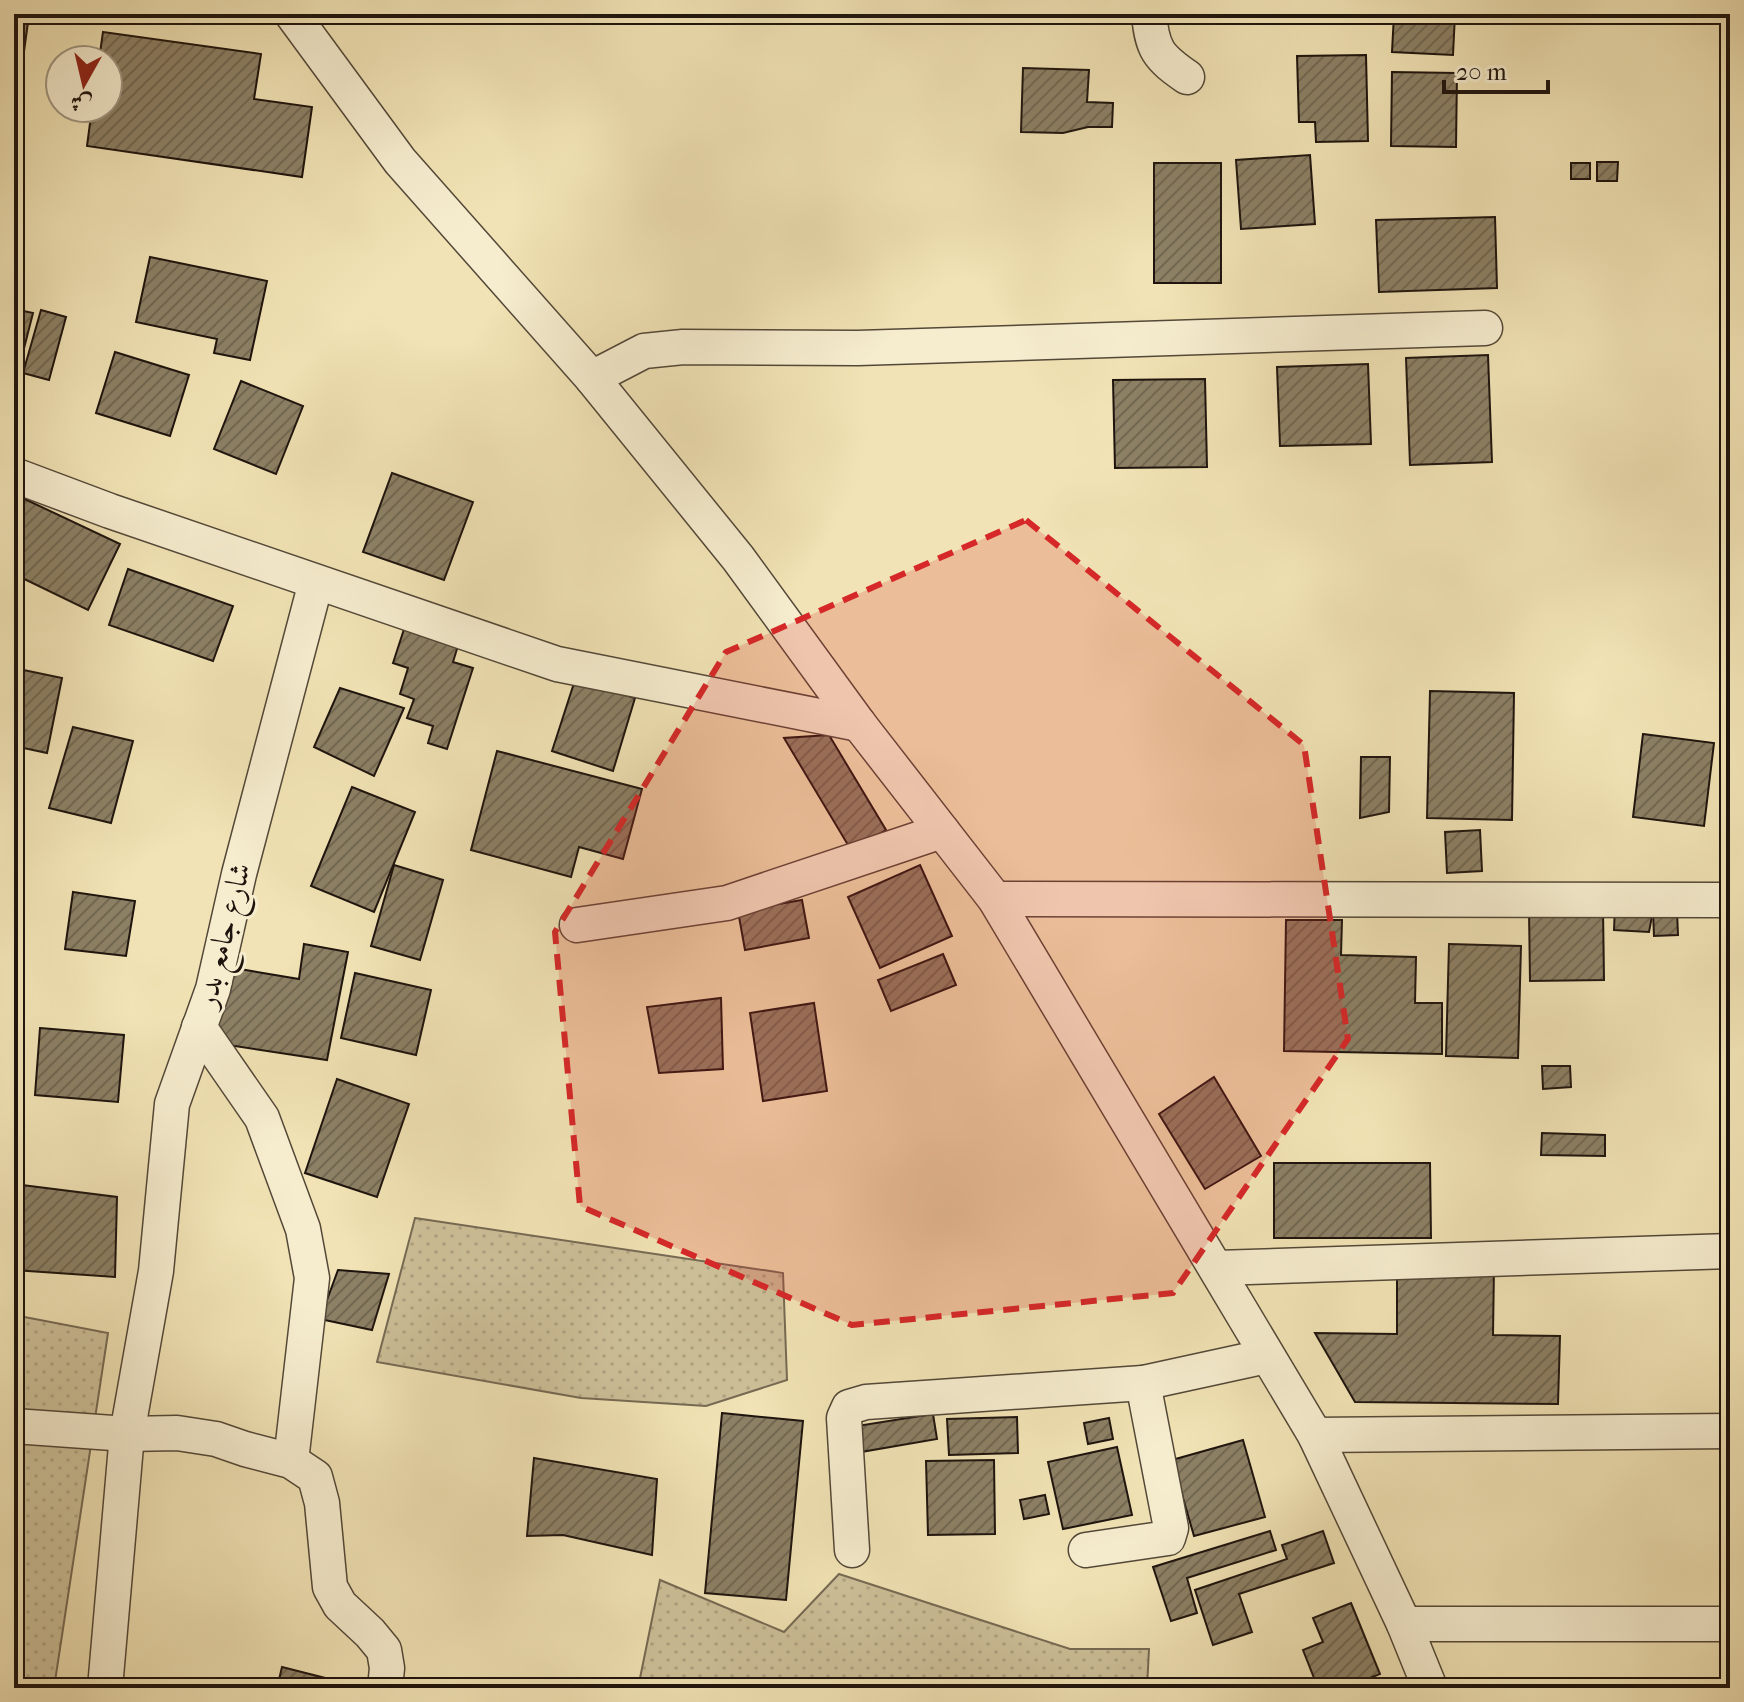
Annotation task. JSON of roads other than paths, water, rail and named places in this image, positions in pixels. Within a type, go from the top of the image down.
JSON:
[{"type":"street","points":[[292,14],[400,161],[592,378],[738,558],[859,724],[995,899],[1315,1435],[1404,1624],[1430,1688]]},
{"type":"street","points":[[1149,14],[1152,42],[1164,62],[1187,77]]},
{"type":"street","points":[[592,378],[644,351],[683,347],[858,348],[1485,328]]},
{"type":"street","points":[[14,475],[110,511],[557,664],[859,724]]},
{"type":"street","name":"شارع جامع بدر","points":[[291,1461],[312,1278],[303,1229],[262,1118],[199,1027],[213,989],[239,874],[316,582]]},
{"type":"street","points":[[577,925],[727,903],[942,831]]},
{"type":"street","points":[[995,899],[1730,900]]},
{"type":"street","points":[[105,1688],[127,1434],[156,1271],[172,1104],[199,1027]]},
{"type":"street","points":[[1217,1268],[1730,1251]]},
{"type":"street","points":[[852,1550],[844,1418],[849,1407],[866,1402],[1143,1383],[1267,1356]]},
{"type":"street","points":[[1086,1550],[1168,1538],[1171,1528],[1143,1383]]},
{"type":"street","points":[[14,1426],[127,1434],[177,1433],[216,1439],[291,1461],[315,1477],[322,1503],[330,1587],[340,1605],[384,1650],[387,1668],[385,1688]]},
{"type":"street","points":[[1315,1435],[1730,1431]]},
{"type":"street","points":[[1404,1624],[1730,1624]]}]
